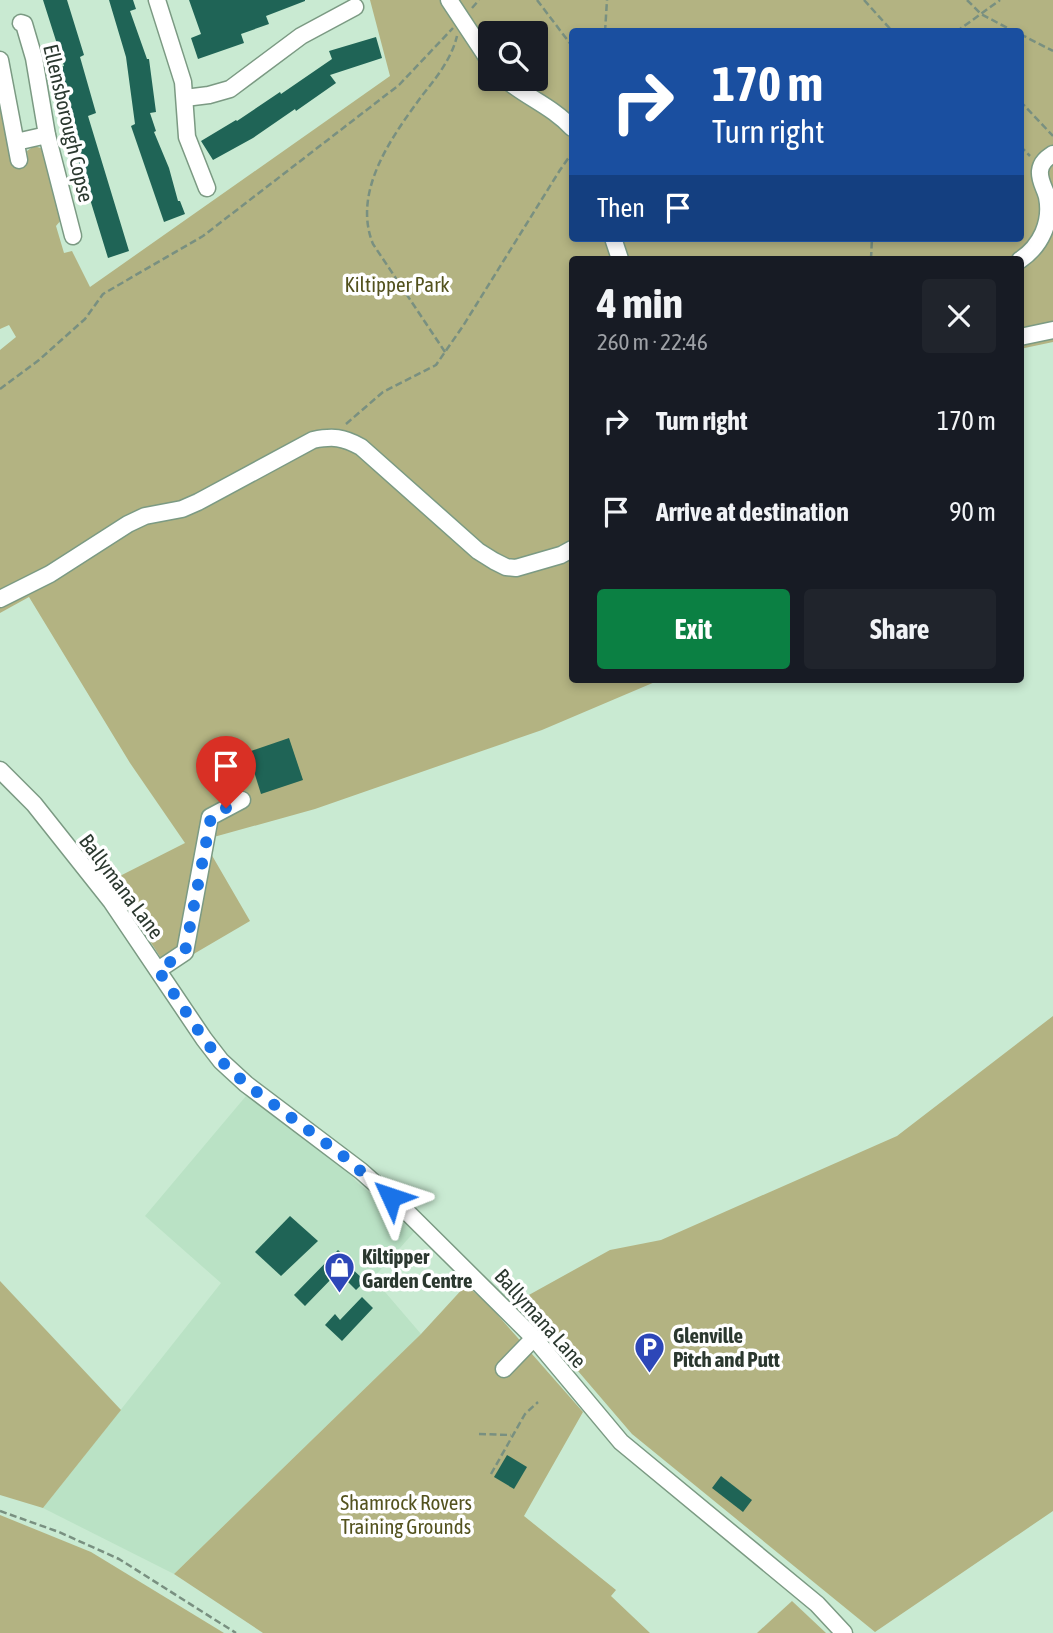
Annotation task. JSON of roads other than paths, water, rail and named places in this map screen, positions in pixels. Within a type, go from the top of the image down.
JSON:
[{"type":"street","points":[[157,0],[183,82],[187,137],[208,188]]},
{"type":"street","points":[[449,0],[478,44]]},
{"type":"street","points":[[185,98],[230,89],[301,36],[355,7]]},
{"type":"street","name":"Ellensborough Copse","points":[[20,23],[24,24],[34,58],[47,135],[73,236]]},
{"type":"street","points":[[0,60],[4,98],[19,160]]},
{"type":"street","points":[[520,91],[560,115],[569,125]]},
{"type":"street","points":[[16,142],[47,135]]},
{"type":"street","points":[[1024,256],[1038,244],[1046,227],[1049,211],[1040,168],[1044,160],[1053,154]]},
{"type":"street","points":[[1024,336],[1053,330]]},
{"type":"street","points":[[0,599],[50,574],[128,524],[145,516],[182,509],[313,440],[333,436],[347,439],[361,447],[478,551],[506,567],[516,568],[569,551]]},
{"type":"street","name":"Ballymana Lane","points":[[0,770],[34,804],[111,901],[221,1061],[246,1084],[370,1178],[435,1238],[534,1338],[621,1442],[817,1604],[844,1633]]},
{"type":"street","points":[[158,970],[185,952],[211,817],[242,800]]},
{"type":"street","points":[[504,1369],[534,1338]]},
{"type":"place","name":"Kiltipper Garden Centre","points":[[339,1295]]},
{"type":"place","name":"Glenville Pitch and Putt","points":[[650,1374]]},
{"type":"park label","name":"Kiltipper Park","points":[[397,284]]},
{"type":"park label","name":"Shamrock Rovers Training Grounds","points":[[406,1514]]}]
